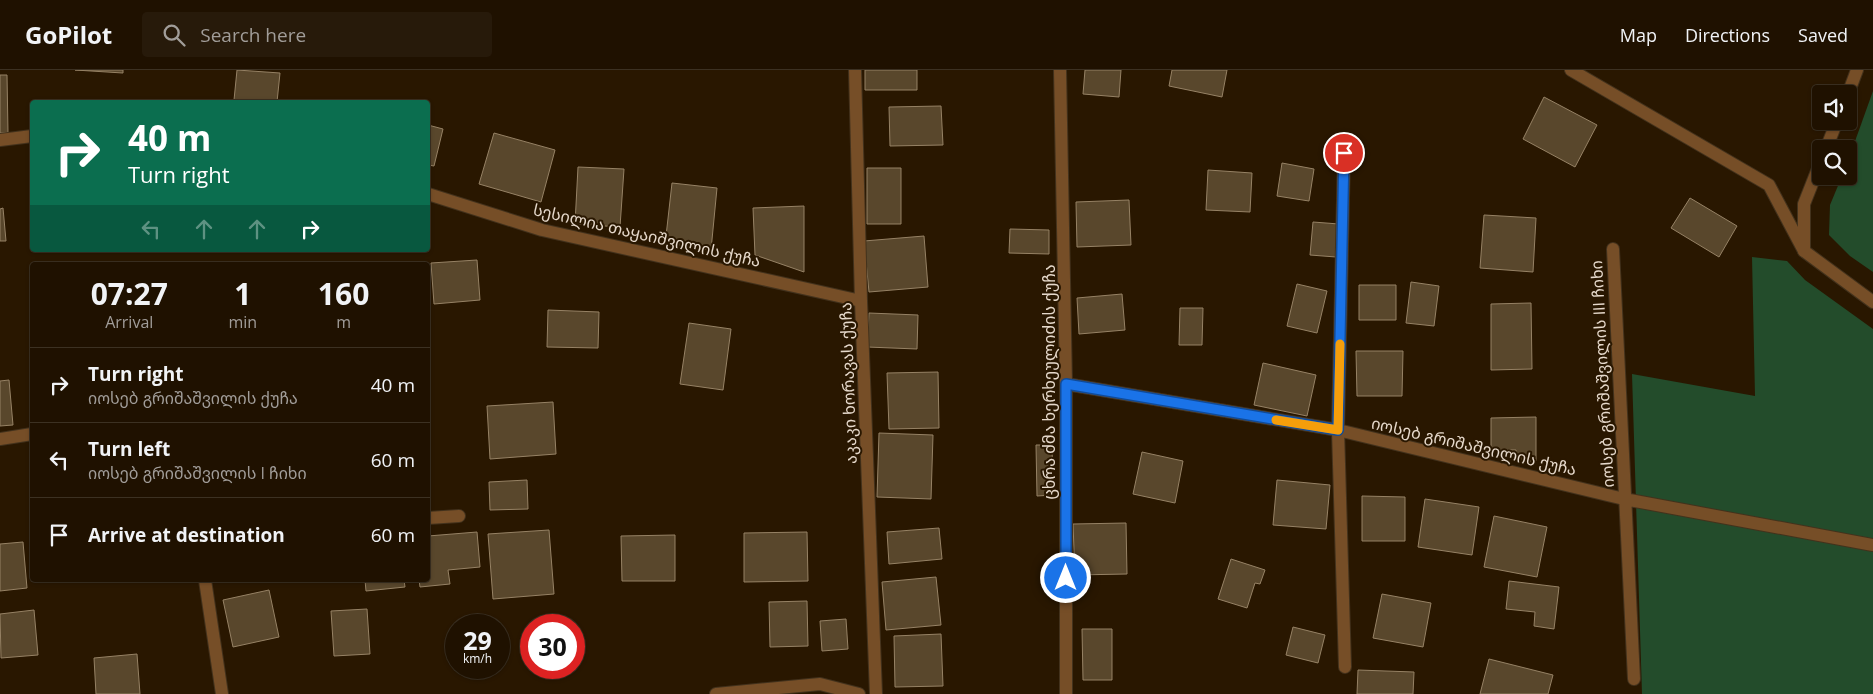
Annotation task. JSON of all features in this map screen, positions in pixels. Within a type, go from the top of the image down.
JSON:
[{"type":"street","name":"აკაკი ხორავას ქუჩა","points":[[855,70],[861,301],[876,694]]},
{"type":"street","name":"ცხრა ძმა ხერხეულიძის ქუჩა","points":[[1060,70],[1066,384],[1066,694]]},
{"type":"street","points":[[1571,70],[1769,185],[1804,251],[1873,302]]},
{"type":"street","points":[[1851,85],[1857,70]]},
{"type":"street","points":[[0,140],[30,136]]},
{"type":"street","points":[[1344,153],[1338,430],[1344,667]]},
{"type":"street","points":[[1804,251],[1804,204],[1812,184]]},
{"type":"street","name":"სესილია თაყაიშვილის ქუჩა","points":[[430,195],[542,230],[861,301]]},
{"type":"street","name":"იოსებ გრიშაშვილის III ჩიხი","points":[[1613,249],[1634,679]]},
{"type":"street","name":"იოსებ გრიშაშვილის ქუჩა","points":[[1066,384],[1338,430],[1624,499],[1873,545]]},
{"type":"street","points":[[0,439],[30,434]]},
{"type":"street","points":[[430,518],[459,516]]},
{"type":"street","points":[[204,582],[222,694]]},
{"type":"street","points":[[716,694],[820,684],[859,694]]},
{"type":"green space","points":[[1873,91],[1873,272],[1850,256],[1829,235],[1830,205],[1838,185],[1857,185],[1857,140],[1855,140]]},
{"type":"green space","points":[[1752,257],[1787,261],[1805,280],[1873,329],[1873,694],[1642,694],[1632,374],[1755,396]]},
{"type":"building","points":[[75,70],[123,70],[123,73]]},
{"type":"building","points":[[237,70],[280,73],[277,100],[234,100]]},
{"type":"building","points":[[865,70],[917,70],[917,90],[865,90]]},
{"type":"building","points":[[1085,70],[1121,70],[1119,97],[1083,94]]},
{"type":"building","points":[[1172,70],[1227,70],[1222,97],[1169,86]]},
{"type":"building","points":[[0,75],[7,75],[8,133],[0,133]]},
{"type":"building","points":[[1544,97],[1597,125],[1575,167],[1523,139]]},
{"type":"building","points":[[941,106],[943,145],[890,146],[889,107]]},
{"type":"building","points":[[430,126],[443,129],[434,166],[430,165]]},
{"type":"building","points":[[494,133],[555,150],[541,202],[479,184]]},
{"type":"building","points":[[1282,163],[1314,169],[1309,201],[1277,196]]},
{"type":"building","points":[[578,167],[624,169],[620,227],[575,224]]},
{"type":"building","points":[[867,168],[901,168],[901,224],[867,224]]},
{"type":"building","points":[[1208,170],[1252,173],[1250,212],[1206,210]]},
{"type":"building","points":[[672,183],[717,188],[711,250],[665,245]]},
{"type":"building","points":[[1690,198],[1737,226],[1719,257],[1671,228]]},
{"type":"building","points":[[1129,200],[1131,245],[1077,247],[1076,202]]},
{"type":"building","points":[[804,206],[804,272],[755,255],[753,208]]},
{"type":"building","points":[[3,208],[6,241],[0,241],[0,209]]},
{"type":"building","points":[[1484,215],[1536,218],[1533,272],[1480,268]]},
{"type":"building","points":[[1313,222],[1339,224],[1336,257],[1310,255]]},
{"type":"building","points":[[1010,229],[1049,230],[1049,254],[1009,253]]},
{"type":"building","points":[[924,236],[928,287],[869,292],[864,241]]},
{"type":"building","points":[[477,260],[480,300],[434,304],[431,263]]},
{"type":"building","points":[[1411,282],[1439,286],[1434,326],[1406,323]]},
{"type":"building","points":[[1297,284],[1327,291],[1317,333],[1287,326]]},
{"type":"building","points":[[1359,285],[1396,285],[1396,320],[1359,320]]},
{"type":"building","points":[[1122,294],[1125,330],[1079,334],[1077,298]]},
{"type":"building","points":[[1531,303],[1532,369],[1491,370],[1491,304]]},
{"type":"building","points":[[1180,308],[1203,308],[1202,345],[1179,345]]},
{"type":"building","points":[[548,310],[599,312],[598,348],[547,347]]},
{"type":"building","points":[[869,313],[918,315],[917,349],[867,347]]},
{"type":"building","points":[[689,323],[731,329],[723,390],[680,384]]},
{"type":"building","points":[[1356,351],[1403,351],[1402,396],[1357,396]]},
{"type":"building","points":[[1263,363],[1316,375],[1307,416],[1254,405]]},
{"type":"building","points":[[938,372],[939,428],[889,429],[887,373]]},
{"type":"building","points":[[9,380],[13,425],[0,426],[0,381]]},
{"type":"building","points":[[553,402],[556,454],[490,459],[487,406]]},
{"type":"building","points":[[1536,417],[1536,461],[1516,461],[1516,450],[1491,450],[1491,418]]},
{"type":"building","points":[[879,433],[933,435],[931,499],[877,497]]},
{"type":"building","points":[[1036,445],[1052,445],[1053,495],[1037,496]]},
{"type":"building","points":[[1142,452],[1183,461],[1175,503],[1133,494]]},
{"type":"building","points":[[527,480],[528,509],[490,510],[489,482]]},
{"type":"building","points":[[1277,480],[1330,485],[1326,529],[1273,525]]},
{"type":"building","points":[[1362,496],[1405,497],[1405,541],[1362,541]]},
{"type":"building","points":[[1425,499],[1479,507],[1472,555],[1418,547]]},
{"type":"building","points":[[1494,516],[1547,527],[1537,577],[1484,567]]},
{"type":"building","points":[[1126,523],[1127,574],[1075,575],[1073,524]]},
{"type":"building","points":[[939,528],[942,559],[889,564],[887,532]]},
{"type":"building","points":[[549,530],[554,594],[493,599],[488,534]]},
{"type":"building","points":[[477,532],[480,567],[448,570],[450,584],[420,587],[419,582],[430,582],[430,536]]},
{"type":"building","points":[[807,532],[808,581],[744,582],[744,533]]},
{"type":"building","points":[[675,535],[675,581],[622,581],[621,536]]},
{"type":"building","points":[[23,542],[27,588],[0,591],[0,544]]},
{"type":"building","points":[[1231,559],[1265,570],[1260,584],[1255,583],[1247,608],[1218,599]]},
{"type":"building","points":[[936,577],[941,625],[886,630],[882,582]]},
{"type":"building","points":[[1509,581],[1559,587],[1554,629],[1534,626],[1535,612],[1506,609]]},
{"type":"building","points":[[365,582],[404,582],[405,587],[366,591]]},
{"type":"building","points":[[269,590],[279,637],[233,647],[223,600]]},
{"type":"building","points":[[1382,594],[1431,603],[1423,647],[1373,638]]},
{"type":"building","points":[[807,601],[808,646],[770,647],[769,602]]},
{"type":"building","points":[[367,609],[370,654],[334,656],[331,611]]},
{"type":"building","points":[[34,610],[38,655],[1,658],[0,614]]},
{"type":"building","points":[[846,619],[848,649],[822,651],[820,621]]},
{"type":"building","points":[[1293,627],[1325,635],[1318,663],[1286,655]]},
{"type":"building","points":[[1082,629],[1112,629],[1112,680],[1083,680]]},
{"type":"building","points":[[941,634],[943,686],[895,687],[894,636]]},
{"type":"building","points":[[137,654],[140,694],[96,694],[94,658]]},
{"type":"building","points":[[1489,659],[1553,675],[1548,694],[1480,694]]},
{"type":"building","points":[[1358,670],[1414,672],[1413,694],[1357,694]]},
{"type":"slow traffic","points":[[1276,420],[1338,430],[1340,344]]},
{"type":"route","points":[[1066,578],[1066,384],[1338,430],[1344,153]]}]
